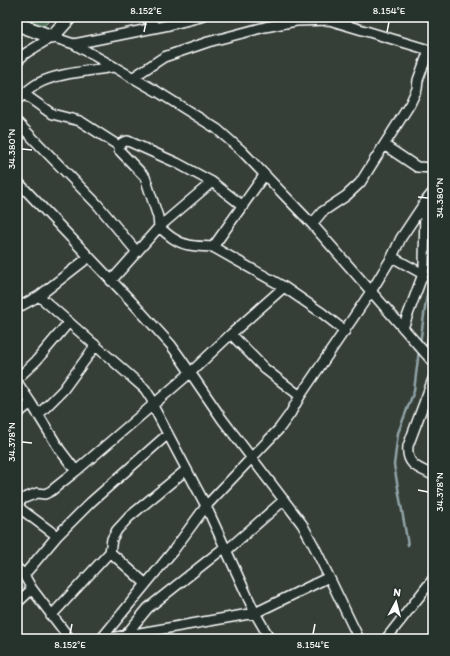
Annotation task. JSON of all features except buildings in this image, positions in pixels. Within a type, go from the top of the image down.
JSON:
[{"type":"street","points":[[17,61],[26,53],[52,37],[70,17]]},
{"type":"street","points":[[145,17],[156,27]]},
{"type":"street","points":[[169,25],[176,17]]},
{"type":"street","points":[[74,44],[201,17]]},
{"type":"street","points":[[132,78],[164,57],[208,42],[265,27],[296,21],[329,20],[340,17]]},
{"type":"street","points":[[312,224],[322,212],[346,196],[360,183],[410,104],[417,89],[418,80],[431,50],[329,20]]},
{"type":"street","points":[[17,24],[74,44],[158,92],[217,129],[242,151],[312,224],[372,290],[430,358]]},
{"type":"street","points":[[110,65],[52,78],[36,84],[20,97],[52,114],[80,121],[119,146],[119,150],[145,177],[158,217],[159,227],[173,239],[190,246],[212,247],[302,298],[344,331]]},
{"type":"street","points":[[17,122],[97,204],[137,252]]},
{"type":"street","points":[[119,146],[128,140],[177,163],[212,182],[243,206]]},
{"type":"street","points":[[384,145],[417,167],[433,168]]},
{"type":"street","points":[[212,247],[265,174]]},
{"type":"street","points":[[17,180],[171,345],[250,457],[302,524],[359,639]]},
{"type":"street","points":[[111,281],[159,227],[212,182]]},
{"type":"street","points":[[101,639],[146,584],[206,506],[290,414],[300,396],[372,290],[392,257],[401,238],[433,192]]},
{"type":"street","points":[[405,330],[423,274],[425,202]]},
{"type":"street","points":[[17,308],[39,296],[89,257]]},
{"type":"street","points":[[392,257],[423,274]]},
{"type":"street","points":[[57,536],[17,505],[22,499],[37,493],[46,494],[51,492],[190,373],[284,287]]},
{"type":"street","points":[[39,296],[145,389],[206,506],[255,613],[270,639]]},
{"type":"street","points":[[17,379],[36,361],[69,322]]},
{"type":"street","points":[[231,334],[265,369],[300,396]]},
{"type":"street","points":[[430,358],[433,337]]},
{"type":"street","points":[[38,414],[63,390],[96,345]]},
{"type":"street","points":[[433,379],[407,452],[411,463],[433,475]]},
{"type":"street","points":[[17,382],[60,450],[76,471]]},
{"type":"street","points":[[17,414],[31,403]]},
{"type":"street","points":[[24,575],[57,536],[91,502],[168,434]]},
{"type":"street","points":[[51,616],[110,552],[112,539],[117,530],[129,517],[186,470]]},
{"type":"street","points":[[125,636],[148,608],[225,549],[284,500]]},
{"type":"street","points":[[110,552],[146,584]]},
{"type":"street","points":[[17,568],[24,575],[51,616],[70,639]]},
{"type":"street","points":[[105,639],[255,613],[329,577]]},
{"type":"street","points":[[386,639],[433,579]]},
{"type":"street","points":[[17,603],[32,589]]},
{"type":"green space","points":[[17,17],[53,17],[44,26],[37,26]]},
{"type":"waterway","points":[[429,210],[433,200]]},
{"type":"waterway","points":[[420,343],[430,273],[429,237]]},
{"type":"waterway","points":[[408,545],[394,465],[398,433],[414,391],[419,350]]}]
